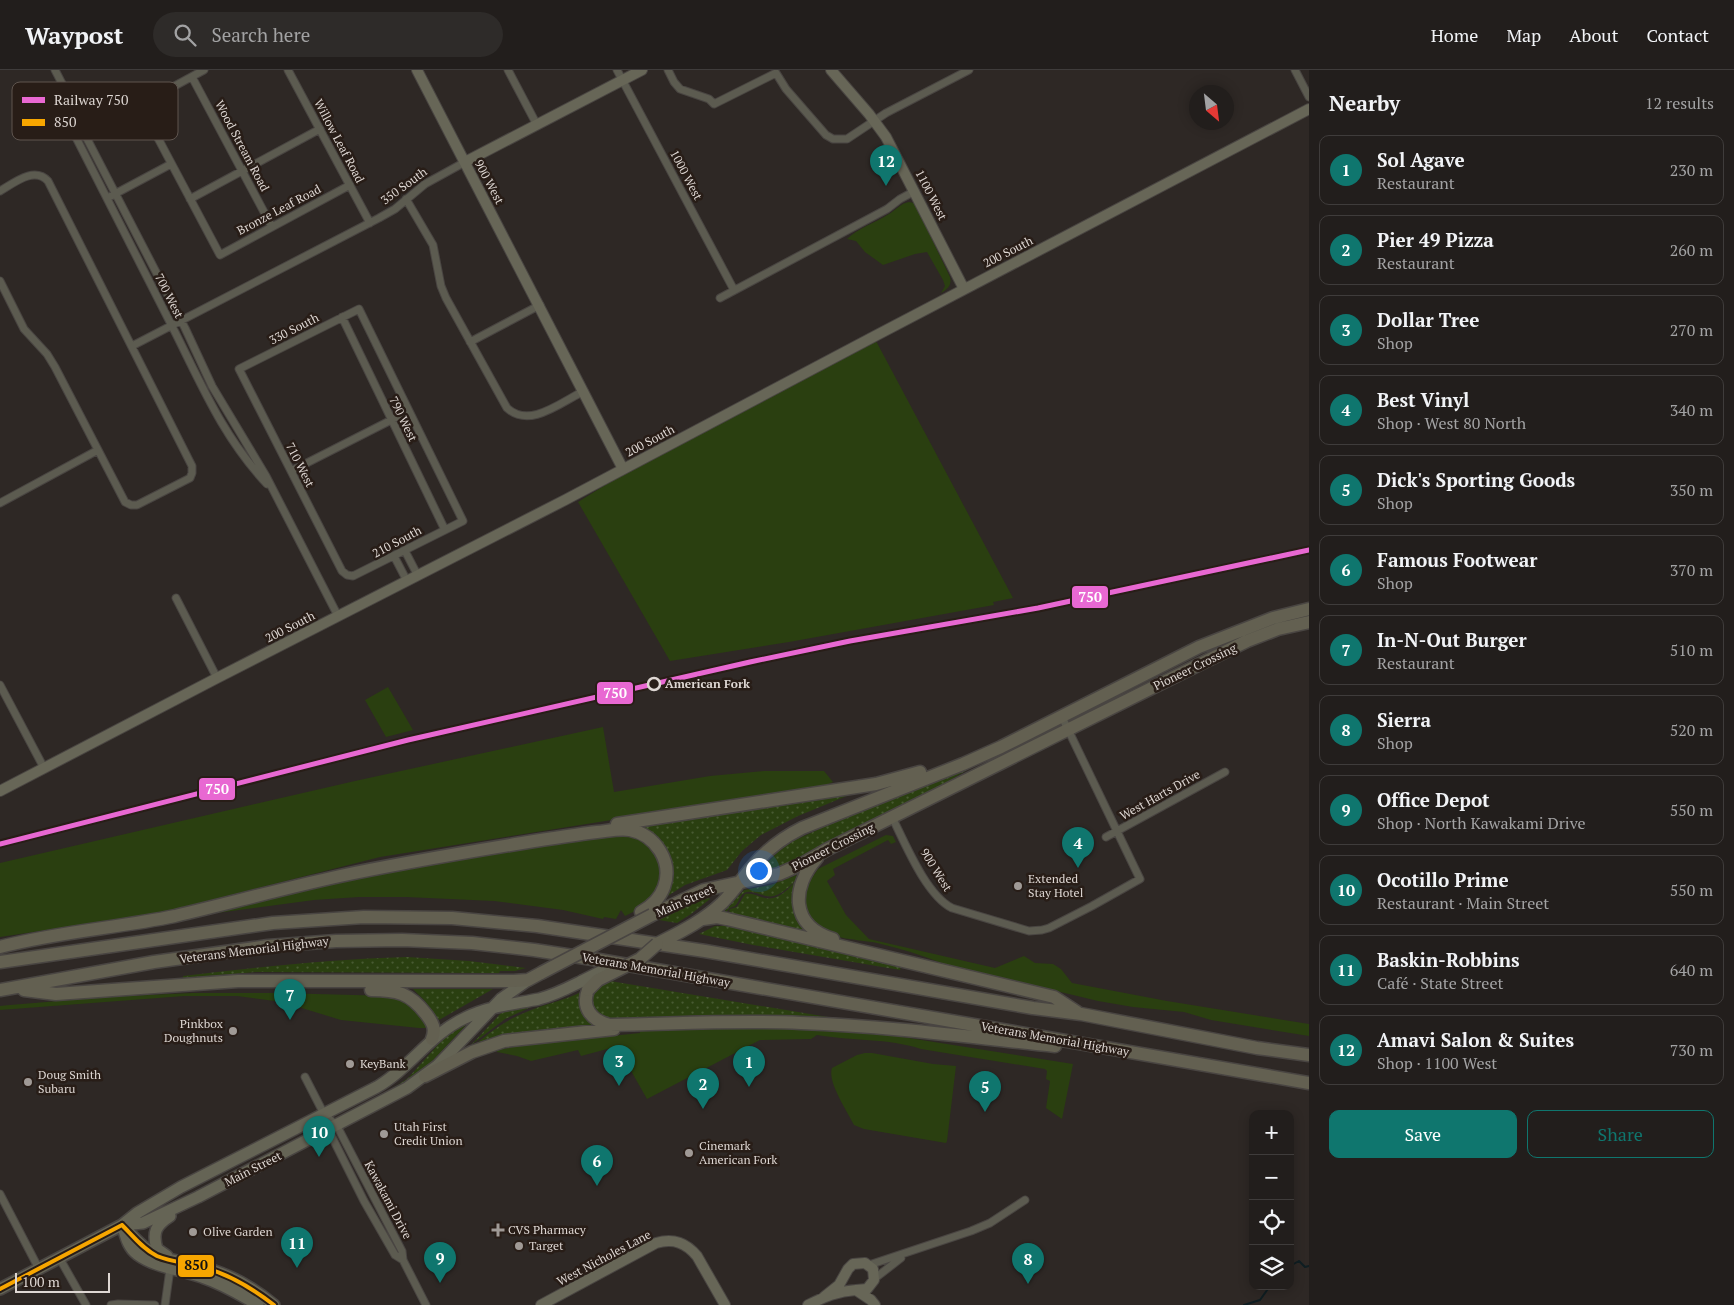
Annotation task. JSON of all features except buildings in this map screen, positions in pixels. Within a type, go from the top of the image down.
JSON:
[{"type":"highway","name":"Pioneer Crossing","points":[[740,883],[764,854],[783,838],[802,828],[972,760],[1062,717],[1198,647],[1273,618],[1309,609]]},
{"type":"highway","name":"Pioneer Crossing","points":[[740,883],[779,874],[802,864],[828,849],[1206,660],[1278,629],[1309,622]]},
{"type":"highway","points":[[563,836],[613,824],[890,781],[961,757],[1036,723],[1062,717]]},
{"type":"highway","points":[[0,947],[51,936],[116,927],[174,916],[286,888],[399,864],[563,836],[627,829],[651,839],[663,856],[666,868],[666,881],[659,897],[647,913]]},
{"type":"highway","points":[[828,849],[811,865],[801,882],[798,892],[799,902],[805,920],[824,936],[897,955],[914,964]]},
{"type":"highway","name":"Main Street","points":[[528,980],[579,953],[608,930],[698,892],[740,883]]},
{"type":"highway","name":"Main Street","points":[[585,985],[640,959],[657,944],[703,919],[721,904],[740,883]]},
{"type":"highway","name":"Veterans Memorial Highway","points":[[0,962],[288,921],[385,916],[452,918],[537,926],[705,951],[1033,1008],[1081,1014],[1257,1048],[1309,1055]]},
{"type":"highway","points":[[703,919],[723,918],[1054,997],[1081,1014]]},
{"type":"highway","name":"Veterans Memorial Highway","points":[[0,990],[154,962],[276,946],[361,940],[453,942],[508,946],[599,960],[1309,1082]]},
{"type":"highway","points":[[15,988],[56,994],[203,982],[499,982],[528,980]]},
{"type":"highway","points":[[274,981],[341,989],[390,990],[401,993],[416,1002],[432,1022],[434,1032],[432,1040]]},
{"type":"highway","points":[[585,985],[586,1007],[590,1014],[597,1020],[610,1025],[739,1021],[851,1025],[1179,1060]]},
{"type":"highway","points":[[425,1076],[472,1052],[504,1041],[650,1024]]},
{"type":"main road","name":"Main Street","points":[[122,1225],[144,1223],[401,1092],[425,1076],[510,991],[528,980]]},
{"type":"main road","name":"Main Street","points":[[0,1289],[122,1225],[137,1213],[181,1187],[389,1080],[406,1067],[432,1040],[462,1019],[494,1006],[548,996],[585,985]]},
{"type":"main road","points":[[198,1197],[190,1206],[162,1221],[154,1236],[158,1249],[180,1270],[222,1284],[258,1305]]},
{"type":"main road","points":[[122,1225],[128,1244],[136,1253],[156,1265],[172,1264],[224,1273],[248,1286],[274,1305]]},
{"type":"street","name":"700 West","points":[[55,70],[61,82]]},
{"type":"street","points":[[178,84],[204,70]]},
{"type":"street","name":"Willow Leaf Road","points":[[288,70],[370,223]]},
{"type":"street","name":"900 West","points":[[417,70],[623,469]]},
{"type":"street","points":[[508,70],[537,125]]},
{"type":"street","name":"1000 West","points":[[617,70],[734,290]]},
{"type":"street","name":"350 South","points":[[132,346],[389,213],[425,184],[642,70]]},
{"type":"street","points":[[668,70],[680,89],[709,99],[714,104],[776,73],[786,89],[826,135],[833,139],[847,139],[875,120],[969,70]]},
{"type":"street","name":"1100 West","points":[[831,70],[875,120],[892,147],[964,289]]},
{"type":"street","points":[[1295,70],[1309,98]]},
{"type":"street","name":"Wood Stream Road","points":[[192,77],[272,227]]},
{"type":"street","name":"200 South","points":[[0,791],[418,576],[1309,109]]},
{"type":"street","points":[[158,140],[190,199],[320,129]]},
{"type":"street","name":"700 West","points":[[77,140],[203,391],[242,455],[274,492]]},
{"type":"street","name":"700 West","points":[[88,140],[212,386],[274,492],[338,616]]},
{"type":"street","points":[[107,199],[171,164]]},
{"type":"street","points":[[0,191],[33,174],[42,176],[48,181],[192,466],[192,474],[187,480],[138,505],[131,506],[123,499],[55,367],[47,354],[24,329],[0,281]]},
{"type":"street","name":"Bronze Leaf Road","points":[[190,199],[220,255],[350,185]]},
{"type":"street","points":[[720,298],[887,209],[915,191]]},
{"type":"street","points":[[406,200],[433,245],[444,292],[504,404],[514,414],[534,416],[584,391]]},
{"type":"street","points":[[470,342],[540,305]]},
{"type":"street","name":"330 South","points":[[239,369],[359,309]]},
{"type":"street","name":"790 West","points":[[359,309],[463,521]]},
{"type":"street","name":"790 West","points":[[342,317],[445,530]]},
{"type":"street","name":"710 West","points":[[239,369],[342,571]]},
{"type":"street","points":[[291,471],[408,411]]},
{"type":"street","points":[[0,503],[98,450]]},
{"type":"street","name":"210 South","points":[[342,571],[347,575],[356,576],[463,521]]},
{"type":"street","points":[[405,551],[418,576]]},
{"type":"street","points":[[394,556],[407,581]]},
{"type":"street","points":[[176,598],[217,678]]},
{"type":"street","points":[[0,685],[44,768]]},
{"type":"street","points":[[1062,717],[1116,831]]},
{"type":"street","name":"West Harts Drive","points":[[1106,836],[1225,772]]},
{"type":"street","name":"900 West","points":[[892,817],[916,866],[941,902],[964,912],[1034,931],[1048,928],[1140,879],[1116,831]]},
{"type":"street","name":"Kawakami Drive","points":[[306,1077],[332,1128],[364,1201],[394,1255],[403,1260],[426,1305]]},
{"type":"street","points":[[0,1194],[39,1269]]},
{"type":"street","points":[[869,1265],[969,1232],[990,1223],[1025,1200]]},
{"type":"street","name":"West Nicholes Lane","points":[[541,1305],[656,1243],[664,1241],[680,1242],[692,1250],[725,1305]]},
{"type":"street","points":[[810,1304],[843,1290],[867,1289],[874,1280],[909,1252]]},
{"type":"street","points":[[60,1259],[86,1305]]},
{"type":"street","points":[[824,1297],[839,1285],[853,1264],[862,1263],[869,1265],[873,1269],[875,1295],[880,1305]]},
{"type":"street","points":[[165,1305],[172,1264]]},
{"type":"street","points":[[846,1274],[848,1284],[875,1305]]},
{"type":"street","points":[[111,1305],[155,1305]]},
{"type":"green space","points":[[909,202],[914,203],[917,208],[950,277],[949,286],[941,293],[945,286],[943,280],[927,252],[883,265],[865,252],[856,241],[847,239]]},
{"type":"green space","points":[[876,341],[1013,598],[993,602],[994,605],[789,642],[670,661],[578,502],[636,466]]},
{"type":"green space","points":[[388,687],[413,730],[386,737],[365,700]]},
{"type":"green space","points":[[603,727],[614,792],[710,776],[764,771],[824,771],[833,782],[782,793],[380,857],[160,913],[0,937],[0,863],[355,781]]},
{"type":"green space","points":[[979,763],[908,805],[783,867],[755,875],[778,852],[793,841],[893,796]]},
{"type":"green space","points":[[854,793],[798,816],[761,835],[742,851],[727,870],[685,885],[666,897],[672,875],[669,856],[659,839],[640,826]]},
{"type":"green space","points":[[626,832],[654,844],[665,881],[643,907],[625,916],[621,910],[616,919],[604,917],[603,919],[563,910],[494,901],[406,897],[359,897],[314,900],[209,914],[311,888],[431,863]]},
{"type":"green space","points":[[886,835],[893,836],[896,842],[891,844],[888,840],[833,869],[835,875],[827,881],[846,915],[869,939],[995,968],[1024,956],[1035,963],[1053,964],[1061,969],[1072,983],[1167,1001],[1309,1024],[1309,1036],[1211,1020],[1184,1012],[1133,1007],[1098,1001],[944,964],[885,945],[838,937],[817,927],[807,912],[805,884],[808,884],[818,869]]},
{"type":"green space","points":[[802,873],[790,886],[774,896],[765,896],[752,892],[744,893],[735,906],[724,912],[744,890],[771,885]]},
{"type":"green space","points":[[797,880],[813,933],[729,913],[730,909],[737,907],[745,894],[767,898],[777,897]]},
{"type":"green space","points":[[710,898],[677,923],[659,920],[697,901]]},
{"type":"green space","points":[[726,924],[901,967],[900,970],[699,934],[715,926],[726,926]]},
{"type":"green space","points":[[407,957],[469,961],[526,968],[515,971],[500,971],[499,973],[256,972],[183,978],[183,976],[295,964]]},
{"type":"green space","points":[[610,981],[840,1019],[697,1015],[607,1020],[592,1010],[592,991],[595,993],[600,986]]},
{"type":"green space","points":[[413,989],[493,989],[439,1020]]},
{"type":"green space","points":[[583,991],[597,1027],[472,1047],[496,1028],[517,1016]]},
{"type":"green space","points":[[192,993],[392,996],[411,1004],[429,1028],[341,1020],[282,1002],[237,996],[184,996],[0,1010],[0,1006],[10,1005],[107,997]]},
{"type":"green space","points":[[531,1007],[505,1019],[471,1045],[503,1011]]},
{"type":"green space","points":[[468,1023],[420,1074],[380,1097],[408,1078],[446,1036]]},
{"type":"green space","points":[[749,1026],[896,1036],[1073,1064],[1062,1119],[1046,1108],[1050,1081],[1046,1079],[1047,1071],[1045,1069],[883,1041],[817,1035],[811,1039],[760,1040],[647,1099],[618,1048],[581,1056],[578,1050],[531,1061],[497,1052],[497,1050],[525,1045],[640,1033],[640,1031],[747,1028]]},
{"type":"green space","points":[[865,1053],[956,1066],[946,1143],[864,1129],[854,1125],[835,1089],[831,1074],[832,1068]]},
{"type":"waterway","points":[[1294,1264],[1299,1261],[1305,1267],[1309,1266]]},
{"type":"waterway","points":[[1244,1305],[1260,1300],[1267,1290]]},
{"type":"rail line","name":"750","points":[[0,844],[408,740],[750,662],[850,641],[1038,608],[1309,550]]},
{"type":"transit line","name":"850","points":[[122,1225],[143,1246],[157,1256],[222,1274],[249,1287],[274,1305]]},
{"type":"transit line","name":"850","points":[[0,1289],[122,1225]]},
{"type":"place","name":"Amavi Salon & Suites","points":[[886,186]]},
{"type":"place","name":"American Fork","points":[[654,684]]},
{"type":"place","name":"Best Vinyl","points":[[1078,868]]},
{"type":"place","name":"Extended Stay Hotel","points":[[1018,886]]},
{"type":"place","name":"In-N-Out Burger","points":[[290,1020]]},
{"type":"place","name":"Pinkbox Doughnuts","points":[[233,1031]]},
{"type":"place","name":"KeyBank","points":[[350,1064]]},
{"type":"place","name":"Doug Smith Subaru","points":[[28,1082]]},
{"type":"place","name":"Dollar Tree","points":[[619,1086]]},
{"type":"place","name":"Sol Agave","points":[[749,1087]]},
{"type":"place","name":"Pier 49 Pizza","points":[[703,1109]]},
{"type":"place","name":"Dick's Sporting Goods","points":[[985,1112]]},
{"type":"place","name":"Utah First Credit Union","points":[[384,1134]]},
{"type":"place","name":"Cinemark American Fork","points":[[689,1153]]},
{"type":"place","name":"Ocotillo Prime","points":[[319,1157]]},
{"type":"place","name":"Famous Footwear","points":[[597,1186]]},
{"type":"place","name":"CVS Pharmacy","points":[[498,1230]]},
{"type":"place","name":"Olive Garden","points":[[193,1232]]},
{"type":"place","name":"Target","points":[[519,1246]]},
{"type":"place","name":"Baskin-Robbins","points":[[297,1268]]},
{"type":"place","name":"Office Depot","points":[[440,1283]]},
{"type":"place","name":"Sierra","points":[[1028,1284]]}]
